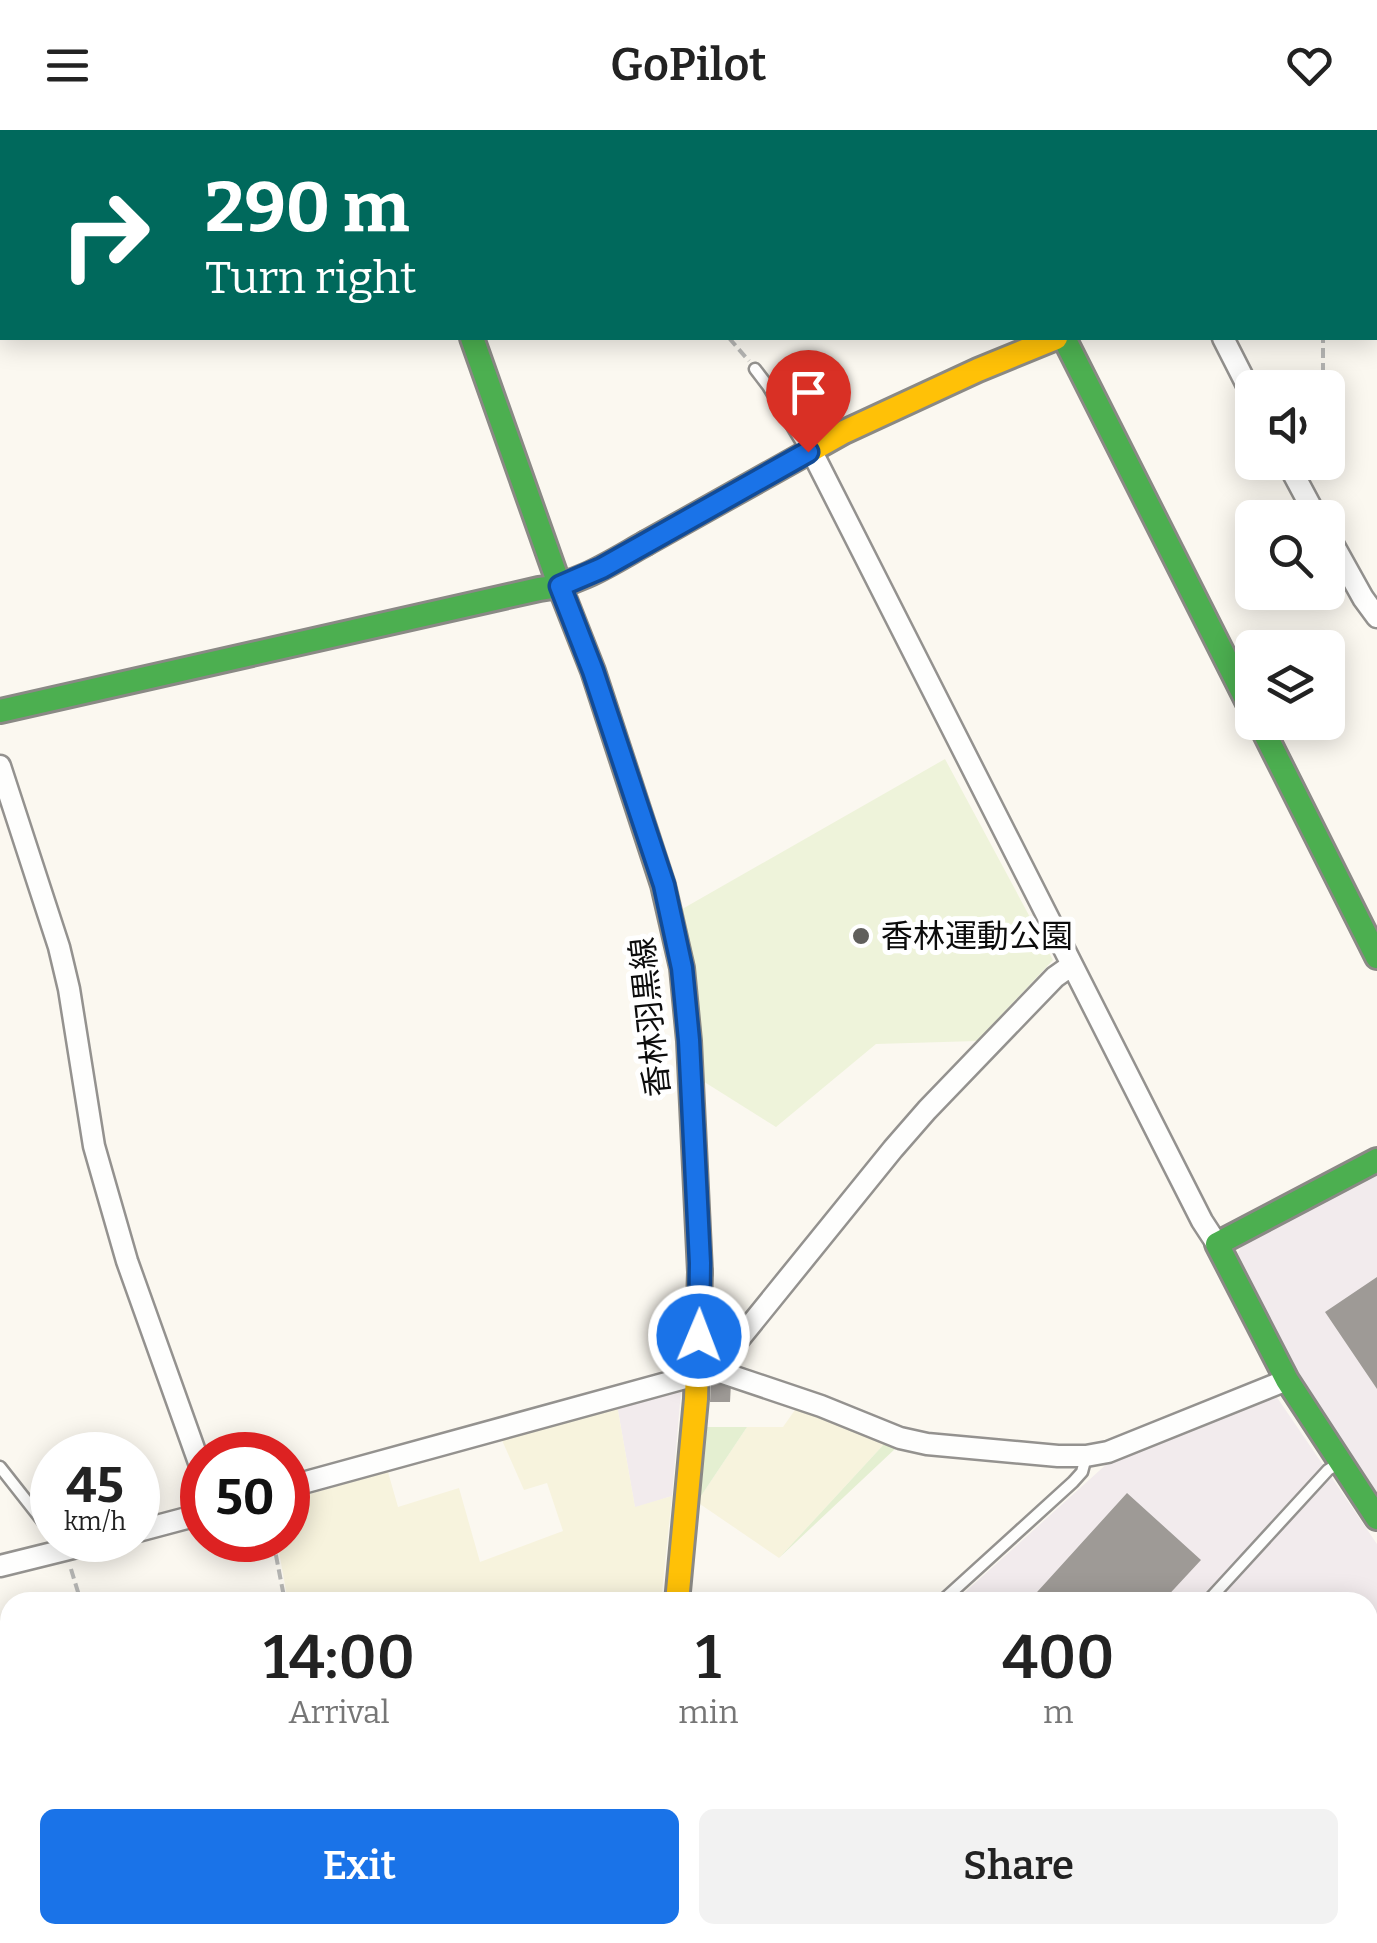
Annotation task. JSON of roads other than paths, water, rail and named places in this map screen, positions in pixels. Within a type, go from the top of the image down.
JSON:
[{"type":"street","name":"香林羽黒線","points":[[473,340],[593,671],[664,885],[682,968],[706,1372],[678,1592]]},
{"type":"street","points":[[0,711],[560,586],[602,568],[809,451],[898,406],[1055,340]]},
{"type":"street","points":[[1061,340],[1235,678]]},
{"type":"street","points":[[1224,340],[1239,370]]},
{"type":"street","points":[[809,451],[1202,1221],[1218,1244],[1287,1380],[1377,1518]]},
{"type":"street","points":[[1345,566],[1377,617]]},
{"type":"street","points":[[1267,740],[1377,957]]},
{"type":"street","points":[[0,766],[69,989],[94,1146],[128,1261],[188,1432]]},
{"type":"street","points":[[706,1372],[927,1110],[1055,977],[1072,965]]},
{"type":"street","points":[[1218,1244],[1377,1160]]},
{"type":"street","points":[[310,1481],[706,1372],[821,1406],[913,1441],[1018,1454],[1086,1456],[1108,1452],[1287,1380]]},
{"type":"street","points":[[0,1566],[30,1553]]},
{"type":"lane","points":[[755,369],[809,451]]},
{"type":"lane","points":[[952,1592],[1073,1482],[1082,1472],[1086,1456]]},
{"type":"lane","points":[[1216,1592],[1328,1470],[1340,1462]]},
{"type":"lane","points":[[0,1466],[30,1505]]},
{"type":"place","name":"香林運動公園","points":[[861,936]]}]
